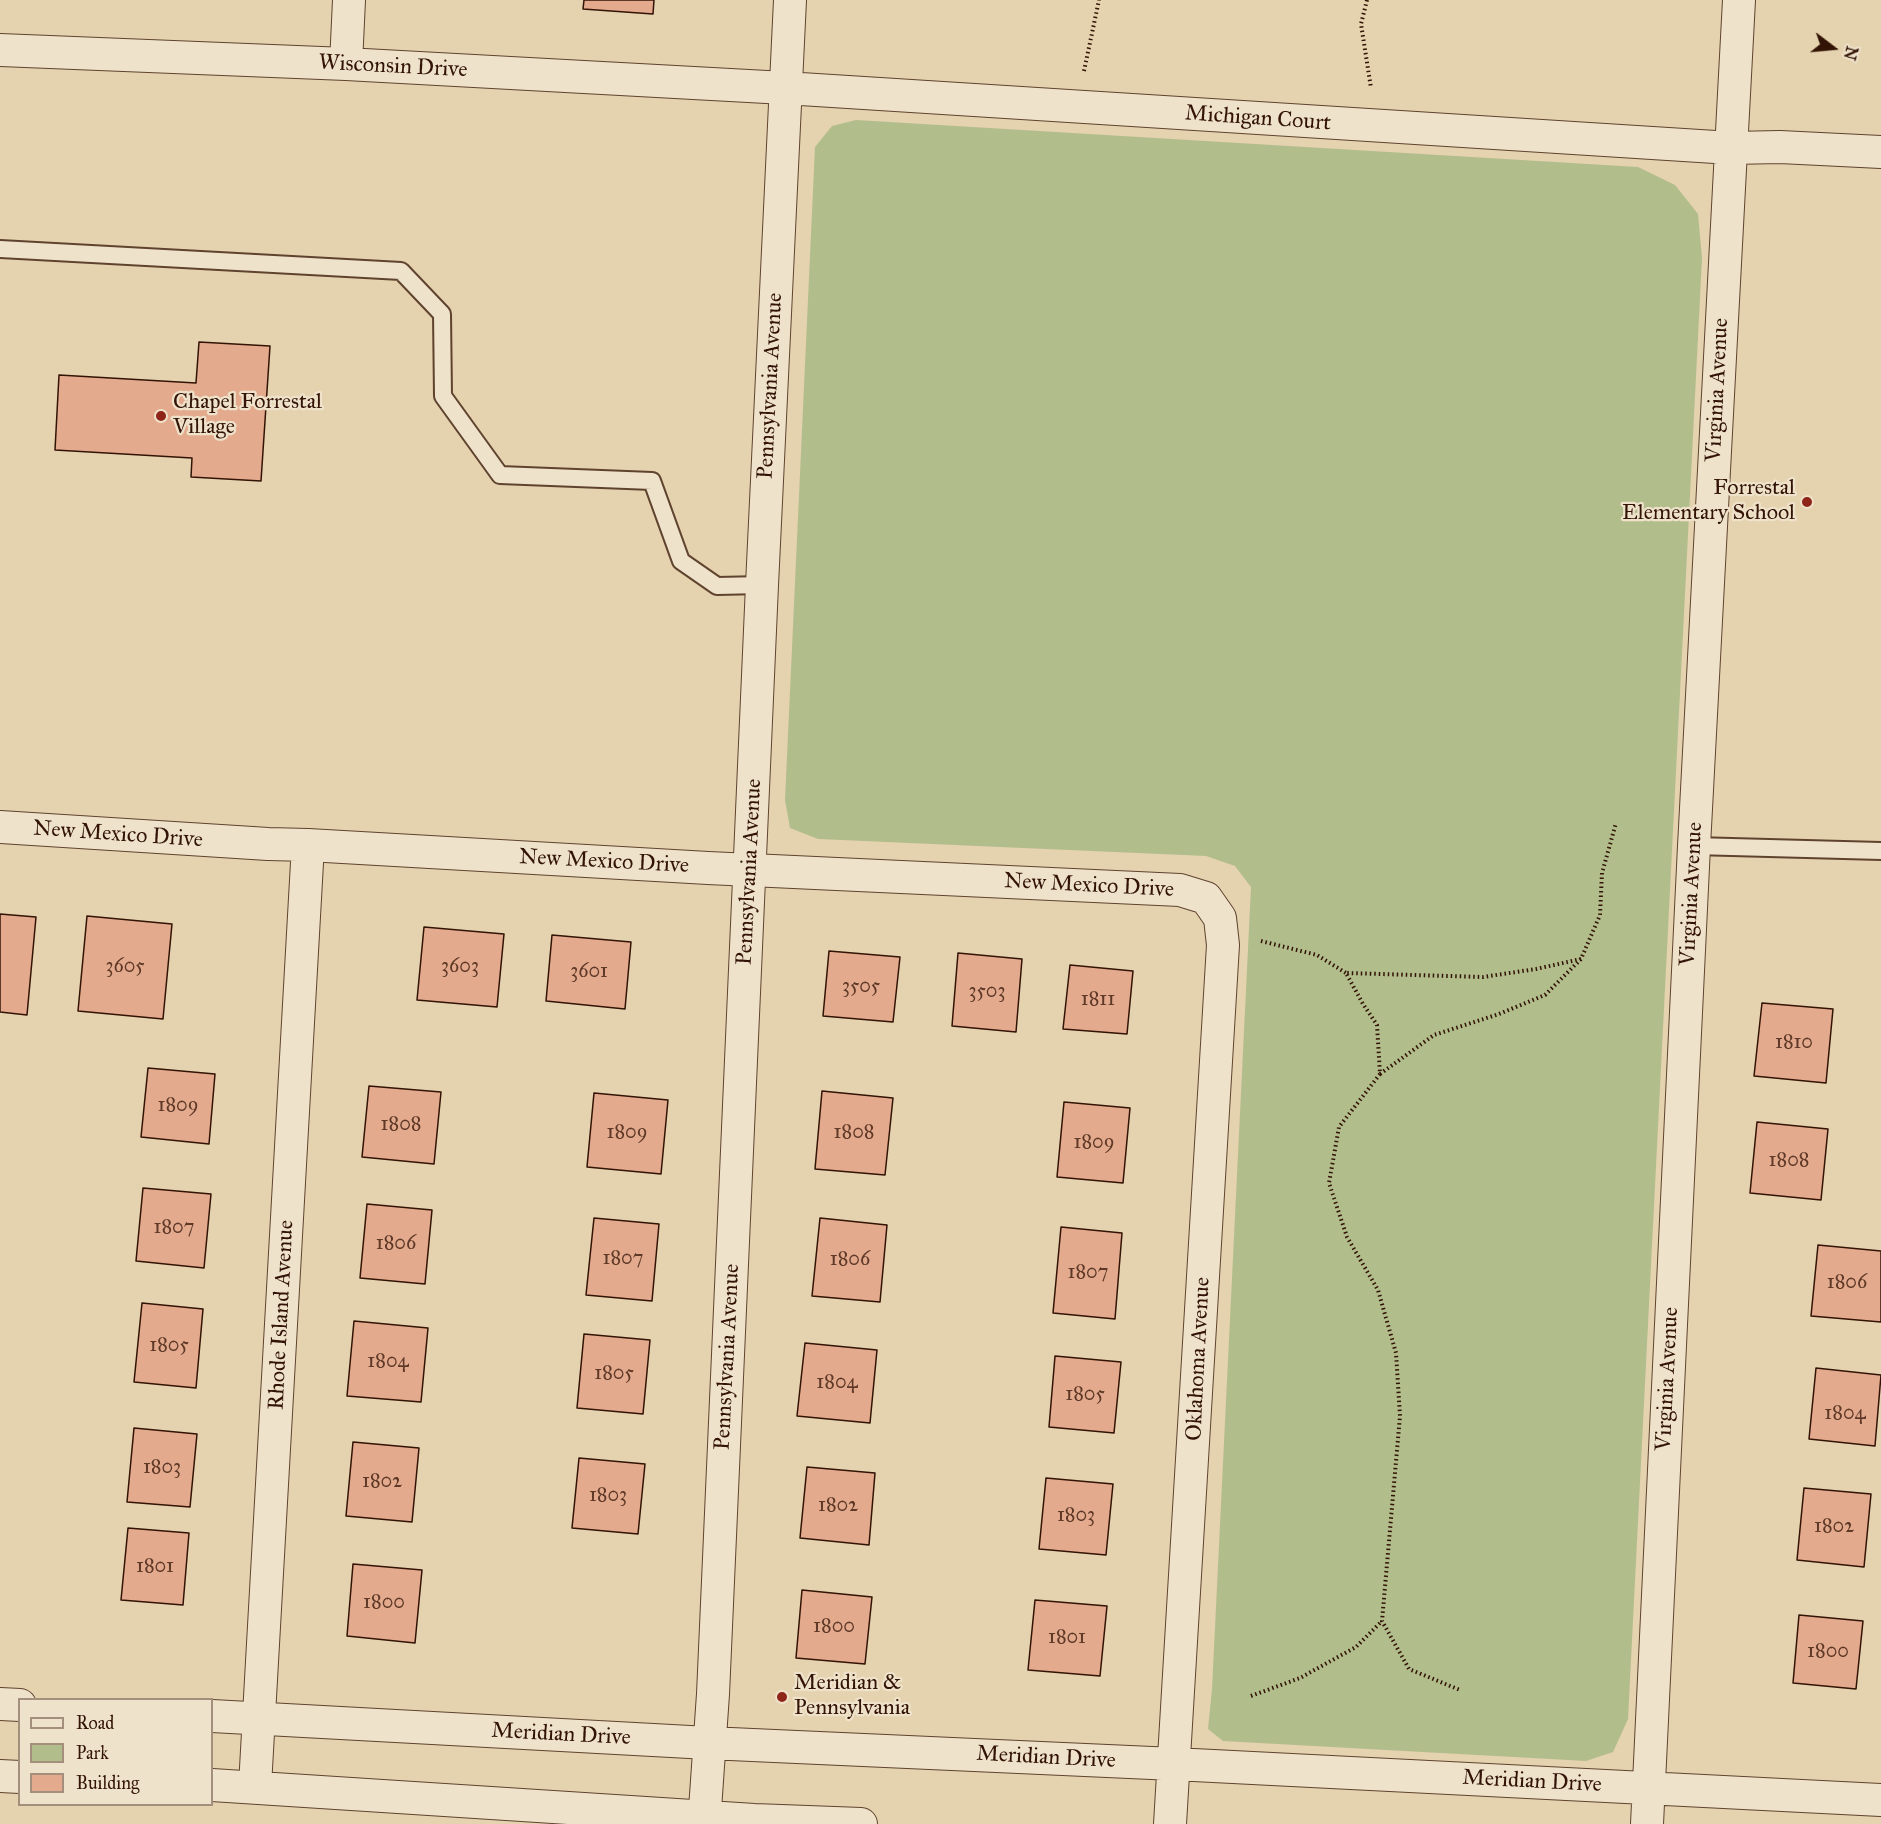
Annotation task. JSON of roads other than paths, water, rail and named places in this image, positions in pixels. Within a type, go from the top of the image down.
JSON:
[{"type":"street","points":[[346,64],[349,0]]},
{"type":"street","name":"Pennsylvania Avenue","points":[[704,1820],[714,1682],[790,0]]},
{"type":"street","name":"Virginia Avenue","points":[[1647,1824],[1694,846],[1739,0]]},
{"type":"street","name":"Wisconsin Drive","points":[[0,50],[346,64],[785,88]]},
{"type":"street","name":"Michigan Court","points":[[785,88],[1731,148]]},
{"type":"street","points":[[1731,148],[1780,147],[1881,152]]},
{"type":"street","name":"New Mexico Drive","points":[[0,827],[750,870],[1180,890],[1206,898]]},
{"type":"street","name":"Rhode Island Avenue","points":[[255,1786],[308,844]]},
{"type":"street","name":"Oklahoma Avenue","points":[[1170,1824],[1223,945],[1220,918],[1206,898]]},
{"type":"street","points":[[0,1704],[18,1705]]},
{"type":"street","name":"Meridian Drive","points":[[213,1716],[708,1743],[1881,1800]]},
{"type":"street","points":[[0,1776],[18,1777]]},
{"type":"street","points":[[213,1785],[255,1786],[704,1820],[861,1824]]},
{"type":"lane","points":[[0,249],[401,271],[442,314],[443,396],[500,475],[652,481],[681,561],[717,586],[762,585]]},
{"type":"lane","points":[[1694,846],[1881,851]]},
{"type":"place","name":"Chapel Forrestal Village","points":[[161,416]]},
{"type":"place","name":"Forrestal Elementary School","points":[[1807,502]]},
{"type":"place","name":"Meridian & Pennsylvania","points":[[782,1697]]}]
